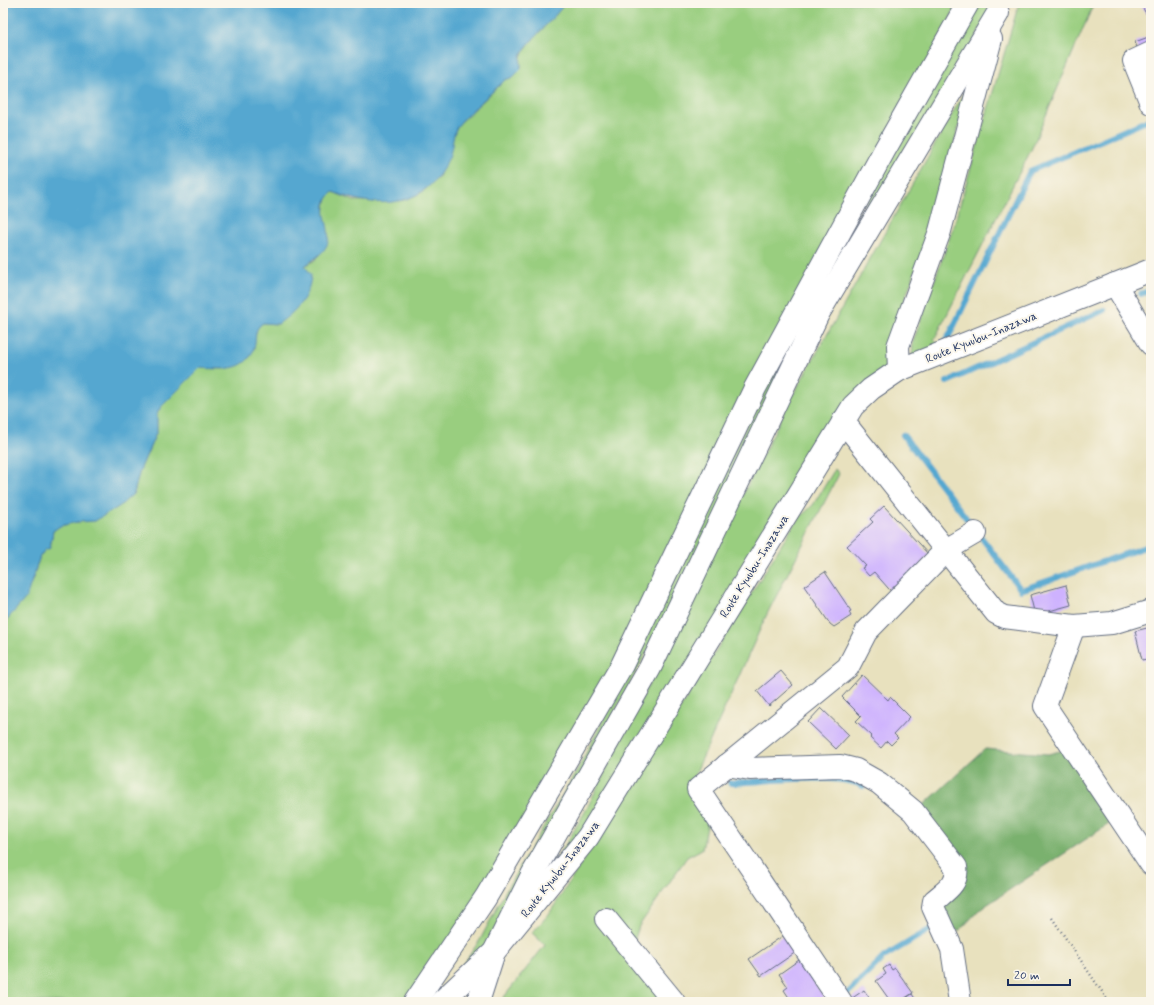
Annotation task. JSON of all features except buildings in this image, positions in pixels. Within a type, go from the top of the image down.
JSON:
[{"type":"street","points":[[415,1002],[486,898],[622,665],[754,388],[884,151],[968,3]]},
{"type":"street","points":[[899,370],[898,346],[940,231],[999,8]]},
{"type":"street","points":[[441,1002],[494,952],[532,875],[650,668],[818,314],[999,8]]},
{"type":"street","points":[[1151,53],[1134,61],[1151,103]]},
{"type":"street","name":"Route Kyuubu-Inazawa","points":[[478,1002],[494,952],[588,837],[852,406],[871,389],[899,370],[1151,270]]},
{"type":"street","points":[[1115,284],[1151,344]]},
{"type":"street","points":[[843,421],[996,613],[1004,618],[1074,626],[1112,623],[1151,611]]},
{"type":"street","points":[[841,1002],[698,789],[848,667],[866,632],[946,550],[975,533]]},
{"type":"street","points":[[1074,626],[1045,706],[1151,864]]},
{"type":"street","points":[[727,765],[750,769],[840,766],[856,770],[879,783],[913,811],[956,867],[957,875],[954,884],[934,901],[933,907],[952,949],[960,1002]]},
{"type":"street","points":[[606,919],[674,1002]]},
{"type":"path","points":[[1052,918],[1109,1002]]},
{"type":"green space","points":[[565,3],[958,3],[585,719],[417,1002],[3,1002],[3,624],[32,581],[40,556],[45,550],[50,548],[53,531],[60,526],[77,522],[95,521],[134,493],[140,470],[157,431],[157,414],[161,407],[200,368],[227,369],[254,349],[256,331],[259,325],[262,323],[278,324],[305,266],[315,260],[328,233],[324,213],[327,198],[333,192],[354,201],[404,200],[421,193],[439,177],[457,126],[505,80],[513,77],[521,69],[521,58],[528,45]]},
{"type":"green space","points":[[978,3],[994,3],[492,941],[436,1002],[480,940],[507,888],[576,772],[634,660],[763,390]]},
{"type":"green space","points":[[1019,3],[1094,3],[1032,148],[934,340],[948,351],[912,358],[913,342],[954,225]]},
{"type":"green space","points":[[972,79],[928,237],[888,344],[884,380],[874,386],[587,825],[534,898],[586,810],[790,400]]},
{"type":"green space","points":[[835,469],[839,474],[766,616],[688,790],[708,823],[702,849],[687,857],[639,926],[634,942],[668,1002],[500,1002],[545,945],[532,933],[549,914],[683,704],[796,521],[813,505]]},
{"type":"green space","points":[[985,749],[1048,754],[1068,749],[1115,820],[979,910],[960,930],[949,931],[937,907],[957,885],[918,810]]},
{"type":"water","points":[[3,3],[565,3],[524,51],[521,56],[521,69],[513,77],[505,80],[457,127],[449,157],[440,174],[428,187],[415,196],[400,201],[384,203],[350,198],[333,192],[325,204],[328,231],[327,245],[320,254],[305,266],[311,275],[310,283],[305,297],[296,309],[278,324],[263,323],[260,325],[257,331],[254,348],[245,362],[232,368],[200,368],[161,407],[157,414],[157,431],[140,470],[134,493],[120,506],[95,521],[77,522],[60,526],[53,531],[50,548],[45,550],[40,556],[26,598],[3,624]]},
{"type":"waterway","points":[[944,346],[1030,171],[1151,119]]},
{"type":"waterway","points":[[1141,294],[1151,290]]},
{"type":"waterway","points":[[947,382],[1104,310]]},
{"type":"waterway","points":[[903,435],[973,527]]},
{"type":"waterway","points":[[981,537],[1021,590],[1151,545]]},
{"type":"waterway","points":[[730,783],[798,779],[836,779],[863,786]]},
{"type":"waterway","points":[[848,993],[884,957],[934,927]]}]
